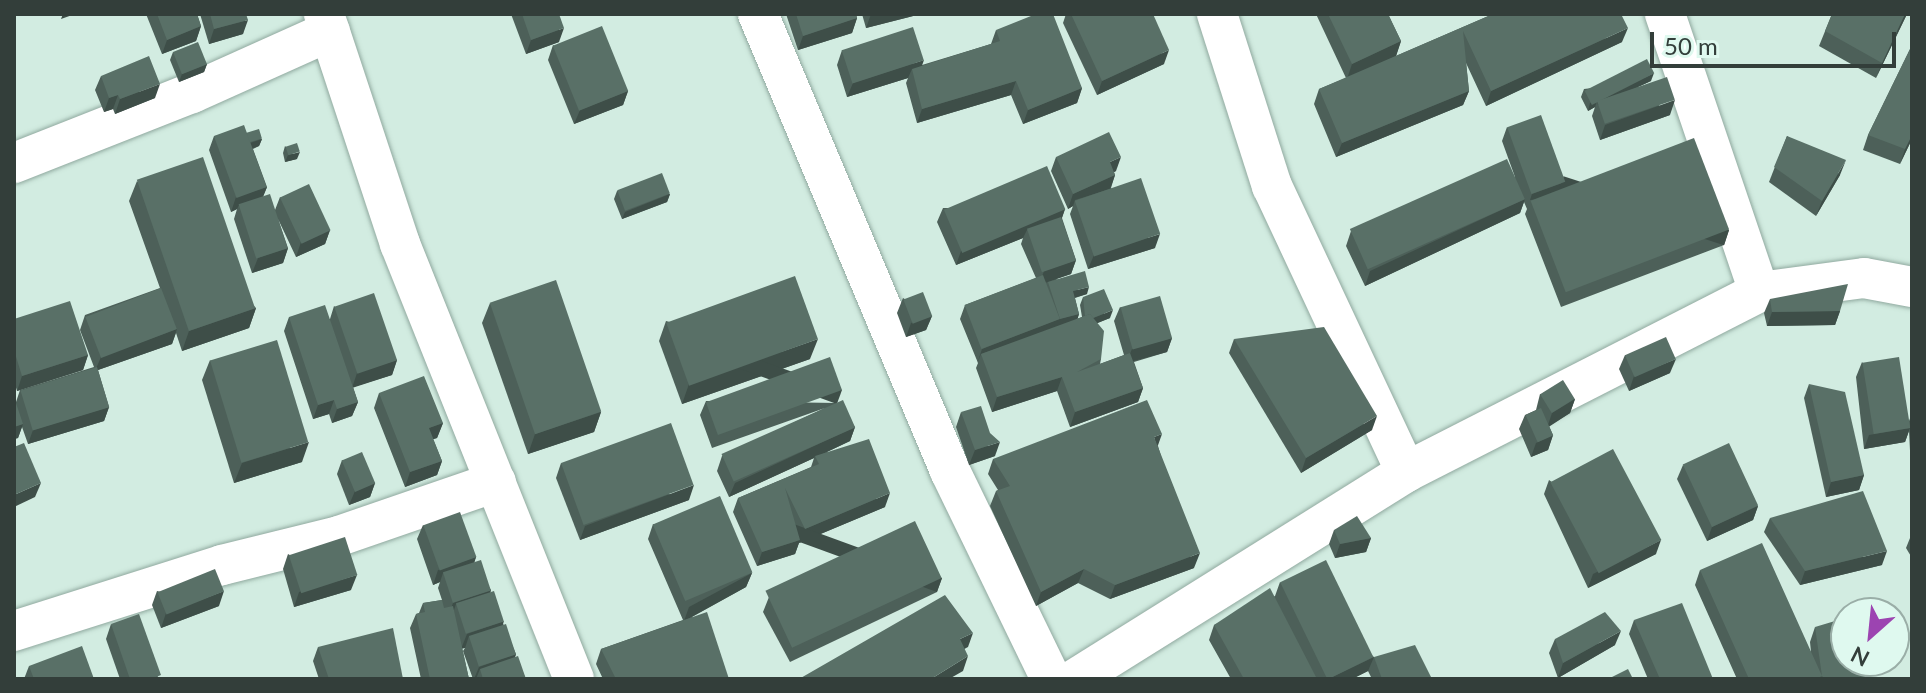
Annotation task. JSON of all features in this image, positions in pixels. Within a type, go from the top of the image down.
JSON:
[{"type":"street","points":[[758,14],[937,443],[1051,679]]},
{"type":"street","points":[[1217,14],[1272,186],[1406,472]]},
{"type":"street","points":[[1665,14],[1759,292]]},
{"type":"street","points":[[14,163],[192,93],[327,22],[400,244],[574,679]]},
{"type":"street","points":[[1075,679],[1406,472],[1759,292],[1864,278],[1912,287]]},
{"type":"street","points":[[14,631],[222,565],[339,536],[496,482]]},
{"type":"building","points":[[157,14],[197,14],[201,26],[167,40]]},
{"type":"building","points":[[210,14],[246,14],[248,20],[214,29]]},
{"type":"building","points":[[522,14],[559,14],[564,28],[531,40]]},
{"type":"building","points":[[796,14],[856,14],[857,18],[803,36]]},
{"type":"building","points":[[1036,14],[1053,14],[1082,88],[1028,110],[1016,81],[922,109],[912,69],[1000,41],[996,30]]},
{"type":"building","points":[[1071,14],[1153,14],[1169,50],[1102,81]]},
{"type":"building","points":[[1328,14],[1388,14],[1401,41],[1352,64]]},
{"type":"building","points":[[1493,14],[1621,14],[1628,28],[1491,91],[1463,31],[1469,91],[1342,143],[1319,89]]},
{"type":"building","points":[[1832,14],[1905,14],[1882,63],[1825,31]]},
{"type":"building","points":[[602,26],[628,91],[579,111],[553,46]]},
{"type":"building","points":[[913,27],[924,60],[852,83],[842,50]]},
{"type":"building","points":[[198,42],[207,64],[182,74],[173,52]]},
{"type":"building","points":[[1912,45],[1912,135],[1905,149],[1868,135]]},
{"type":"building","points":[[149,56],[160,84],[120,99],[118,95],[109,98],[101,76]]},
{"type":"building","points":[[1647,59],[1654,73],[1592,105],[1585,91]]},
{"type":"building","points":[[1667,77],[1675,100],[1605,124],[1597,101]]},
{"type":"building","points":[[1541,115],[1565,182],[1531,194],[1507,127]]},
{"type":"building","points":[[244,125],[267,187],[237,198],[214,136]]},
{"type":"building","points":[[259,129],[262,139],[249,142],[247,133]]},
{"type":"building","points":[[1109,132],[1121,157],[1110,162],[1115,175],[1073,194],[1056,157]]},
{"type":"building","points":[[1787,136],[1846,160],[1822,201],[1774,167]]},
{"type":"building","points":[[1694,138],[1729,229],[1566,292],[1531,201]]},
{"type":"building","points":[[297,143],[300,152],[288,155],[286,147]]},
{"type":"building","points":[[203,157],[255,308],[189,331],[137,180]]},
{"type":"building","points":[[1507,159],[1525,199],[1368,269],[1350,229]]},
{"type":"building","points":[[1047,166],[1065,209],[962,253],[944,210]]},
{"type":"building","points":[[662,173],[670,194],[625,211],[617,190]]},
{"type":"building","points":[[1141,178],[1160,234],[1094,257],[1075,201]]},
{"type":"building","points":[[309,184],[331,230],[302,244],[280,198]]},
{"type":"building","points":[[270,194],[288,248],[256,258],[239,204]]},
{"type":"building","points":[[1061,217],[1076,260],[1042,272],[1027,229]]},
{"type":"building","points":[[1085,271],[1089,287],[1073,291],[1079,314],[1060,319],[1048,282]]},
{"type":"building","points":[[1043,275],[1060,319],[981,349],[965,305]]},
{"type":"building","points":[[795,276],[818,339],[689,386],[666,323]]},
{"type":"building","points":[[556,280],[601,411],[535,434],[490,303]]},
{"type":"building","points":[[1848,284],[1840,311],[1772,312],[1770,299]]},
{"type":"building","points":[[161,288],[177,329],[101,358],[85,317]]},
{"type":"building","points":[[1104,289],[1113,310],[1093,318],[1090,314],[1085,316],[1083,297]]},
{"type":"building","points":[[923,292],[932,316],[913,324],[903,300]]},
{"type":"building","points":[[374,293],[397,360],[357,374],[334,307]]},
{"type":"building","points":[[1160,296],[1172,338],[1133,350],[1121,307]]},
{"type":"building","points":[[70,301],[88,355],[22,376],[14,350],[14,319]]},
{"type":"building","points":[[325,305],[358,402],[337,409],[334,400],[318,405],[289,317]]},
{"type":"building","points":[[1090,314],[1104,331],[1101,359],[1077,372],[1130,353],[1143,388],[1075,412],[1062,377],[997,397],[981,354]]},
{"type":"building","points":[[1324,327],[1377,416],[1306,458],[1234,339]]},
{"type":"building","points":[[1666,337],[1676,359],[1635,377],[1625,355]]},
{"type":"building","points":[[277,340],[308,442],[241,463],[210,360]]},
{"type":"building","points":[[830,357],[842,390],[718,435],[706,402]]},
{"type":"building","points":[[1899,357],[1910,428],[1874,434],[1862,363]]},
{"type":"building","points":[[97,367],[109,407],[33,431],[20,390]]},
{"type":"building","points":[[424,376],[443,423],[429,428],[442,461],[410,472],[379,393]]},
{"type":"building","points":[[1563,380],[1575,399],[1552,413],[1540,394]]},
{"type":"building","points":[[1809,384],[1845,392],[1864,475],[1831,482]]},
{"type":"building","points":[[14,397],[23,424],[14,427]]},
{"type":"building","points":[[843,400],[855,427],[734,482],[721,454]]},
{"type":"building","points":[[1147,400],[1162,434],[1154,437],[1200,553],[1115,585],[1084,569],[1041,592],[996,491],[1010,486],[993,459]]},
{"type":"building","points":[[981,406],[990,433],[1000,442],[975,450],[961,412]]},
{"type":"building","points":[[1541,408],[1553,435],[1538,442],[1525,415]]},
{"type":"building","points":[[671,423],[694,485],[584,525],[561,463]]},
{"type":"building","points":[[869,439],[890,493],[805,529],[785,488],[800,540],[762,552],[738,498],[819,464],[815,456]]},
{"type":"building","points":[[24,443],[41,483],[14,495],[14,447]]},
{"type":"building","points":[[1729,443],[1758,506],[1712,527],[1683,465]]},
{"type":"building","points":[[1613,449],[1661,540],[1599,573],[1550,482]]},
{"type":"building","points":[[362,452],[375,483],[355,492],[342,461]]},
{"type":"building","points":[[1863,491],[1887,551],[1805,571],[1770,518]]},
{"type":"building","points":[[720,496],[752,572],[685,601],[653,525]]},
{"type":"building","points":[[460,512],[476,557],[440,570],[423,525]]},
{"type":"building","points":[[1357,516],[1371,538],[1340,544],[1334,530]]},
{"type":"building","points":[[915,521],[942,578],[792,648],[765,591]]},
{"type":"building","points":[[345,537],[357,575],[301,593],[289,555]]},
{"type":"building","points":[[1762,543],[1822,676],[1815,679],[1749,679],[1700,570]]},
{"type":"building","points":[[481,560],[491,590],[453,603],[443,572]]},
{"type":"building","points":[[1326,560],[1373,657],[1327,679],[1280,582]]},
{"type":"building","points":[[215,569],[224,591],[167,614],[158,592]]},
{"type":"building","points":[[1270,588],[1317,679],[1244,679],[1214,625]]},
{"type":"building","points":[[494,591],[504,621],[466,634],[456,603]]},
{"type":"building","points":[[945,595],[973,633],[960,639],[968,656],[931,679],[799,679]]},
{"type":"building","points":[[442,600],[444,608],[453,606],[469,679],[430,679],[416,614],[425,612],[423,603]]},
{"type":"building","points":[[1682,603],[1713,679],[1660,679],[1634,620]]},
{"type":"building","points":[[707,612],[729,679],[616,679],[601,649]]},
{"type":"building","points":[[1605,612],[1621,631],[1563,663],[1555,639]]},
{"type":"building","points":[[139,614],[161,675],[151,679],[130,679],[111,624]]},
{"type":"building","points":[[1830,622],[1830,677],[1869,679],[1825,679],[1815,627]]},
{"type":"building","points":[[506,624],[516,654],[479,666],[469,636]]},
{"type":"building","points":[[393,628],[403,679],[329,679],[318,647]]},
{"type":"building","points":[[1415,645],[1432,679],[1382,679],[1374,657]]},
{"type":"building","points":[[82,646],[94,679],[34,679],[29,666]]},
{"type":"building","points":[[518,656],[526,679],[483,679],[480,669]]},
{"type":"building","points":[[1628,669],[1633,679],[1608,679]]}]
